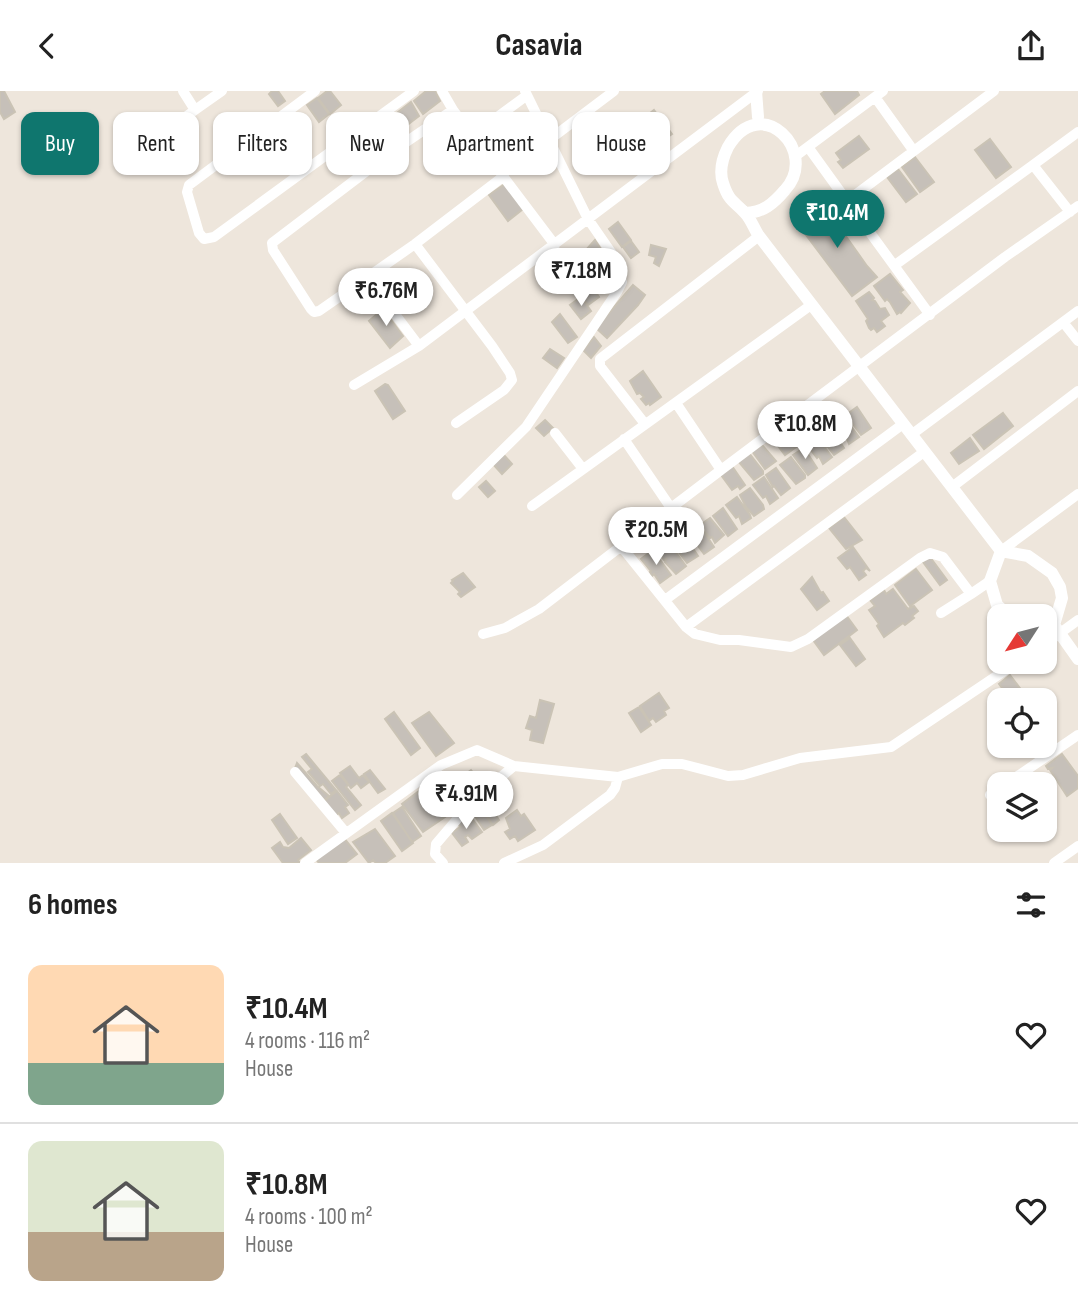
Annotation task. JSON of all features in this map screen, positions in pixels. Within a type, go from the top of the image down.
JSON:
[{"type":"street","points":[[183,91],[195,110]]},
{"type":"street","points":[[192,112],[222,91]]},
{"type":"street","points":[[315,91],[189,185],[187,192],[199,233],[204,239],[214,237],[414,91]]},
{"type":"street","points":[[442,91],[453,110],[382,158],[276,238],[271,245],[314,312],[415,244],[504,176],[555,245]]},
{"type":"street","points":[[558,134],[614,91]]},
{"type":"street","points":[[757,91],[758,117]]},
{"type":"street","points":[[354,385],[419,346],[757,91]]},
{"type":"street","points":[[847,201],[994,91]]},
{"type":"street","points":[[501,112],[525,93],[535,112]]},
{"type":"street","points":[[797,155],[879,94],[913,150]]},
{"type":"street","points":[[745,213],[756,213],[772,204],[788,187],[797,155],[788,133],[766,117],[758,117],[748,122],[730,141],[721,168],[722,181],[734,205],[745,213],[811,305],[1001,551],[1028,556],[1052,573],[1060,586],[1062,598],[1057,615]]},
{"type":"street","points":[[895,265],[1078,132]]},
{"type":"street","points":[[808,147],[930,315]]},
{"type":"street","points":[[457,495],[526,427],[622,282],[615,258],[588,219],[558,157]]},
{"type":"street","points":[[483,634],[505,628],[538,609],[1005,257],[1074,209],[1033,165]]},
{"type":"street","points":[[645,424],[600,366],[600,359],[759,236]]},
{"type":"street","points":[[415,244],[498,355],[512,380],[504,390],[456,423]]},
{"type":"street","points":[[367,277],[419,346]]},
{"type":"street","points":[[532,506],[811,305]]},
{"type":"street","points":[[665,600],[1078,311]]},
{"type":"street","points":[[1062,322],[1078,341]]},
{"type":"street","points":[[951,487],[1078,391]]},
{"type":"street","points":[[676,403],[721,470]]},
{"type":"street","points":[[555,432],[583,469]]},
{"type":"street","points":[[624,439],[671,508]]},
{"type":"street","points":[[685,627],[924,451]]},
{"type":"street","points":[[941,613],[989,581],[1001,551],[1078,494]]},
{"type":"street","points":[[621,546],[685,627],[695,633],[720,640],[791,647],[808,639],[930,553],[943,557],[971,594]]},
{"type":"street","points":[[989,581],[997,604]]},
{"type":"street","points":[[1057,628],[1078,620]]},
{"type":"street","points":[[1057,634],[1078,659]]},
{"type":"street","points":[[305,863],[441,765],[471,751],[482,750],[514,766],[618,777],[662,764],[682,764],[728,776],[743,775],[800,758],[891,747],[1000,674]]},
{"type":"street","points":[[1023,772],[1078,734]]},
{"type":"street","points":[[483,792],[514,766]]},
{"type":"street","points":[[295,772],[346,833]]},
{"type":"street","points":[[503,863],[544,845],[610,795],[618,777]]},
{"type":"street","points":[[443,863],[435,853],[436,844],[458,817]]},
{"type":"street","points":[[1054,863],[1078,846]]},
{"type":"building","points":[[0,91],[4,91],[15,112],[4,119],[0,112]]},
{"type":"building","points":[[278,91],[285,101],[278,106],[269,94]]},
{"type":"building","points":[[330,91],[341,105],[328,112],[318,98]]},
{"type":"building","points":[[426,91],[435,91],[440,101],[423,114],[414,101]]},
{"type":"building","points":[[825,91],[857,91],[859,95],[835,114],[821,94]]},
{"type":"building","points":[[317,98],[328,112],[326,116],[319,122],[307,105]]},
{"type":"building","points":[[411,102],[419,116],[409,124],[409,112],[398,112]]},
{"type":"building","points":[[859,136],[869,149],[843,168],[836,153]]},
{"type":"building","points":[[990,139],[1011,167],[996,178],[975,150]]},
{"type":"building","points":[[915,157],[934,182],[920,192],[902,167]]},
{"type":"building","points":[[898,169],[917,194],[906,202],[887,177]]},
{"type":"building","points":[[505,184],[523,209],[508,221],[489,195]]},
{"type":"building","points":[[823,204],[877,277],[852,296],[797,223]]},
{"type":"building","points":[[618,222],[631,240],[622,247],[609,229]]},
{"type":"building","points":[[595,240],[604,254],[593,262],[585,251]]},
{"type":"building","points":[[631,241],[639,252],[631,258],[623,247]]},
{"type":"building","points":[[651,245],[666,249],[659,266],[654,263],[656,257],[649,255]]},
{"type":"building","points":[[890,274],[910,303],[897,314],[890,302],[887,299],[885,301],[874,286]]},
{"type":"building","points":[[633,285],[645,295],[607,338],[596,328]]},
{"type":"building","points":[[593,288],[599,297],[588,305],[582,297]]},
{"type":"building","points":[[869,292],[874,298],[872,300],[880,309],[885,308],[889,315],[881,321],[885,326],[877,332],[874,328],[869,328],[866,321],[868,319],[856,301]]},
{"type":"building","points":[[581,297],[591,311],[581,319],[570,305]]},
{"type":"building","points":[[383,309],[403,336],[390,348],[369,321]]},
{"type":"building","points":[[560,314],[577,337],[568,343],[552,322]]},
{"type":"building","points":[[594,337],[601,346],[591,358],[583,350]]},
{"type":"building","points":[[550,349],[564,358],[557,368],[543,358]]},
{"type":"building","points":[[643,371],[661,397],[650,405],[646,405],[641,399],[644,397],[640,393],[637,394],[630,381]]},
{"type":"building","points":[[385,384],[405,411],[393,419],[375,391]]},
{"type":"building","points":[[857,407],[871,428],[861,435],[846,415]]},
{"type":"building","points":[[1003,413],[1013,426],[984,449],[973,435]]},
{"type":"building","points":[[844,417],[859,437],[849,444],[846,436],[843,438],[833,425]]},
{"type":"building","points":[[545,420],[553,428],[544,436],[536,428]]},
{"type":"building","points":[[830,428],[844,448],[834,455],[820,435]]},
{"type":"building","points":[[783,430],[796,447],[785,455],[772,438]]},
{"type":"building","points":[[817,437],[832,457],[823,464],[807,445]]},
{"type":"building","points":[[970,438],[979,451],[959,464],[951,453]]},
{"type":"building","points":[[762,445],[776,461],[765,469],[752,451]]},
{"type":"building","points":[[804,448],[817,468],[808,475],[793,455]]},
{"type":"building","points":[[502,453],[512,464],[502,474],[492,463]]},
{"type":"building","points":[[749,453],[763,471],[763,474],[754,480],[738,461]]},
{"type":"building","points":[[791,457],[805,475],[805,478],[796,484],[780,465]]},
{"type":"building","points":[[732,466],[745,485],[740,489],[738,486],[732,490],[721,475]]},
{"type":"building","points":[[776,468],[790,488],[781,495],[766,475]]},
{"type":"building","points":[[764,477],[778,498],[770,504],[766,496],[763,498],[753,485]]},
{"type":"building","points":[[486,481],[495,491],[488,497],[479,487]]},
{"type":"building","points":[[750,488],[764,509],[754,516],[740,495]]},
{"type":"building","points":[[737,497],[751,518],[742,524],[739,516],[736,518],[726,505]]},
{"type":"building","points":[[723,508],[737,529],[728,536],[713,516]]},
{"type":"building","points":[[844,517],[862,540],[846,549],[829,528]]},
{"type":"building","points":[[710,518],[724,535],[715,543],[700,525]]},
{"type":"building","points":[[700,526],[714,547],[704,554],[689,534]]},
{"type":"building","points":[[679,528],[698,556],[687,563],[667,537]]},
{"type":"building","points":[[666,539],[686,566],[676,574],[659,550],[654,548]]},
{"type":"building","points":[[853,547],[870,571],[866,568],[863,571],[866,575],[859,580],[850,567],[847,569],[838,558]]},
{"type":"building","points":[[653,550],[671,575],[660,583],[641,559]]},
{"type":"building","points":[[930,557],[947,580],[940,585],[923,562]]},
{"type":"building","points":[[916,569],[932,590],[910,606],[895,585]]},
{"type":"building","points":[[463,573],[475,587],[461,597],[451,583]]},
{"type":"building","points":[[812,577],[829,601],[817,610],[801,589]]},
{"type":"building","points":[[893,589],[908,609],[914,606],[918,611],[905,625],[903,623],[884,637],[869,610],[875,606],[870,600],[884,590],[886,594]]},
{"type":"building","points":[[846,615],[857,630],[824,655],[813,640]]},
{"type":"building","points":[[850,638],[865,659],[856,666],[840,645]]},
{"type":"building","points":[[1010,675],[1020,688],[1002,688],[999,684]]},
{"type":"building","points":[[659,693],[669,708],[664,711],[666,715],[656,722],[653,718],[649,721],[640,706]]},
{"type":"building","points":[[540,700],[554,704],[543,743],[530,740],[532,730],[526,728],[530,716],[536,718]]},
{"type":"building","points":[[639,707],[651,725],[641,732],[629,713]]},
{"type":"building","points":[[394,712],[420,748],[411,755],[385,719]]},
{"type":"building","points":[[429,712],[454,743],[436,756],[412,723]]},
{"type":"building","points":[[306,754],[336,790],[331,794],[308,772],[312,769],[302,757]]},
{"type":"building","points":[[1062,754],[1078,776],[1078,788],[1067,796],[1057,781],[1057,772],[1051,772],[1052,768],[1048,769],[1046,766]]},
{"type":"building","points":[[297,763],[329,796],[324,800],[295,768]]},
{"type":"building","points":[[350,766],[359,778],[363,775],[369,782],[361,788],[357,783],[351,788],[340,773]]},
{"type":"building","points":[[370,770],[385,789],[378,793],[364,774]]},
{"type":"building","points":[[471,770],[481,783],[468,794],[457,780]]},
{"type":"building","points":[[340,775],[361,805],[355,810],[332,781]]},
{"type":"building","points":[[457,780],[467,795],[459,801],[448,786]]},
{"type":"building","points":[[423,788],[445,817],[423,832],[402,804]]},
{"type":"building","points":[[337,791],[348,805],[345,807],[349,813],[342,818],[339,813],[334,817],[323,802]]},
{"type":"building","points":[[490,806],[499,820],[493,825],[483,811]]},
{"type":"building","points":[[402,807],[421,836],[412,842],[393,813]]},
{"type":"building","points":[[517,810],[521,816],[524,814],[535,830],[518,841],[515,836],[510,839],[505,832],[510,829],[506,818]]},
{"type":"building","points":[[483,811],[492,825],[484,830],[475,816]]},
{"type":"building","points":[[392,813],[413,843],[402,851],[381,821]]},
{"type":"building","points":[[280,814],[297,838],[288,844],[272,820]]},
{"type":"building","points":[[466,818],[469,822],[473,820],[482,832],[472,839],[468,835],[465,837],[468,842],[462,846],[452,833],[460,827],[458,823]]},
{"type":"building","points":[[375,829],[395,856],[385,863],[376,863],[373,860],[369,863],[353,842]]},
{"type":"building","points":[[343,837],[357,854],[345,863],[319,863],[315,858]]},
{"type":"building","points":[[301,838],[311,850],[298,860],[300,863],[283,863],[272,848],[280,842],[283,847],[289,848]]}]
